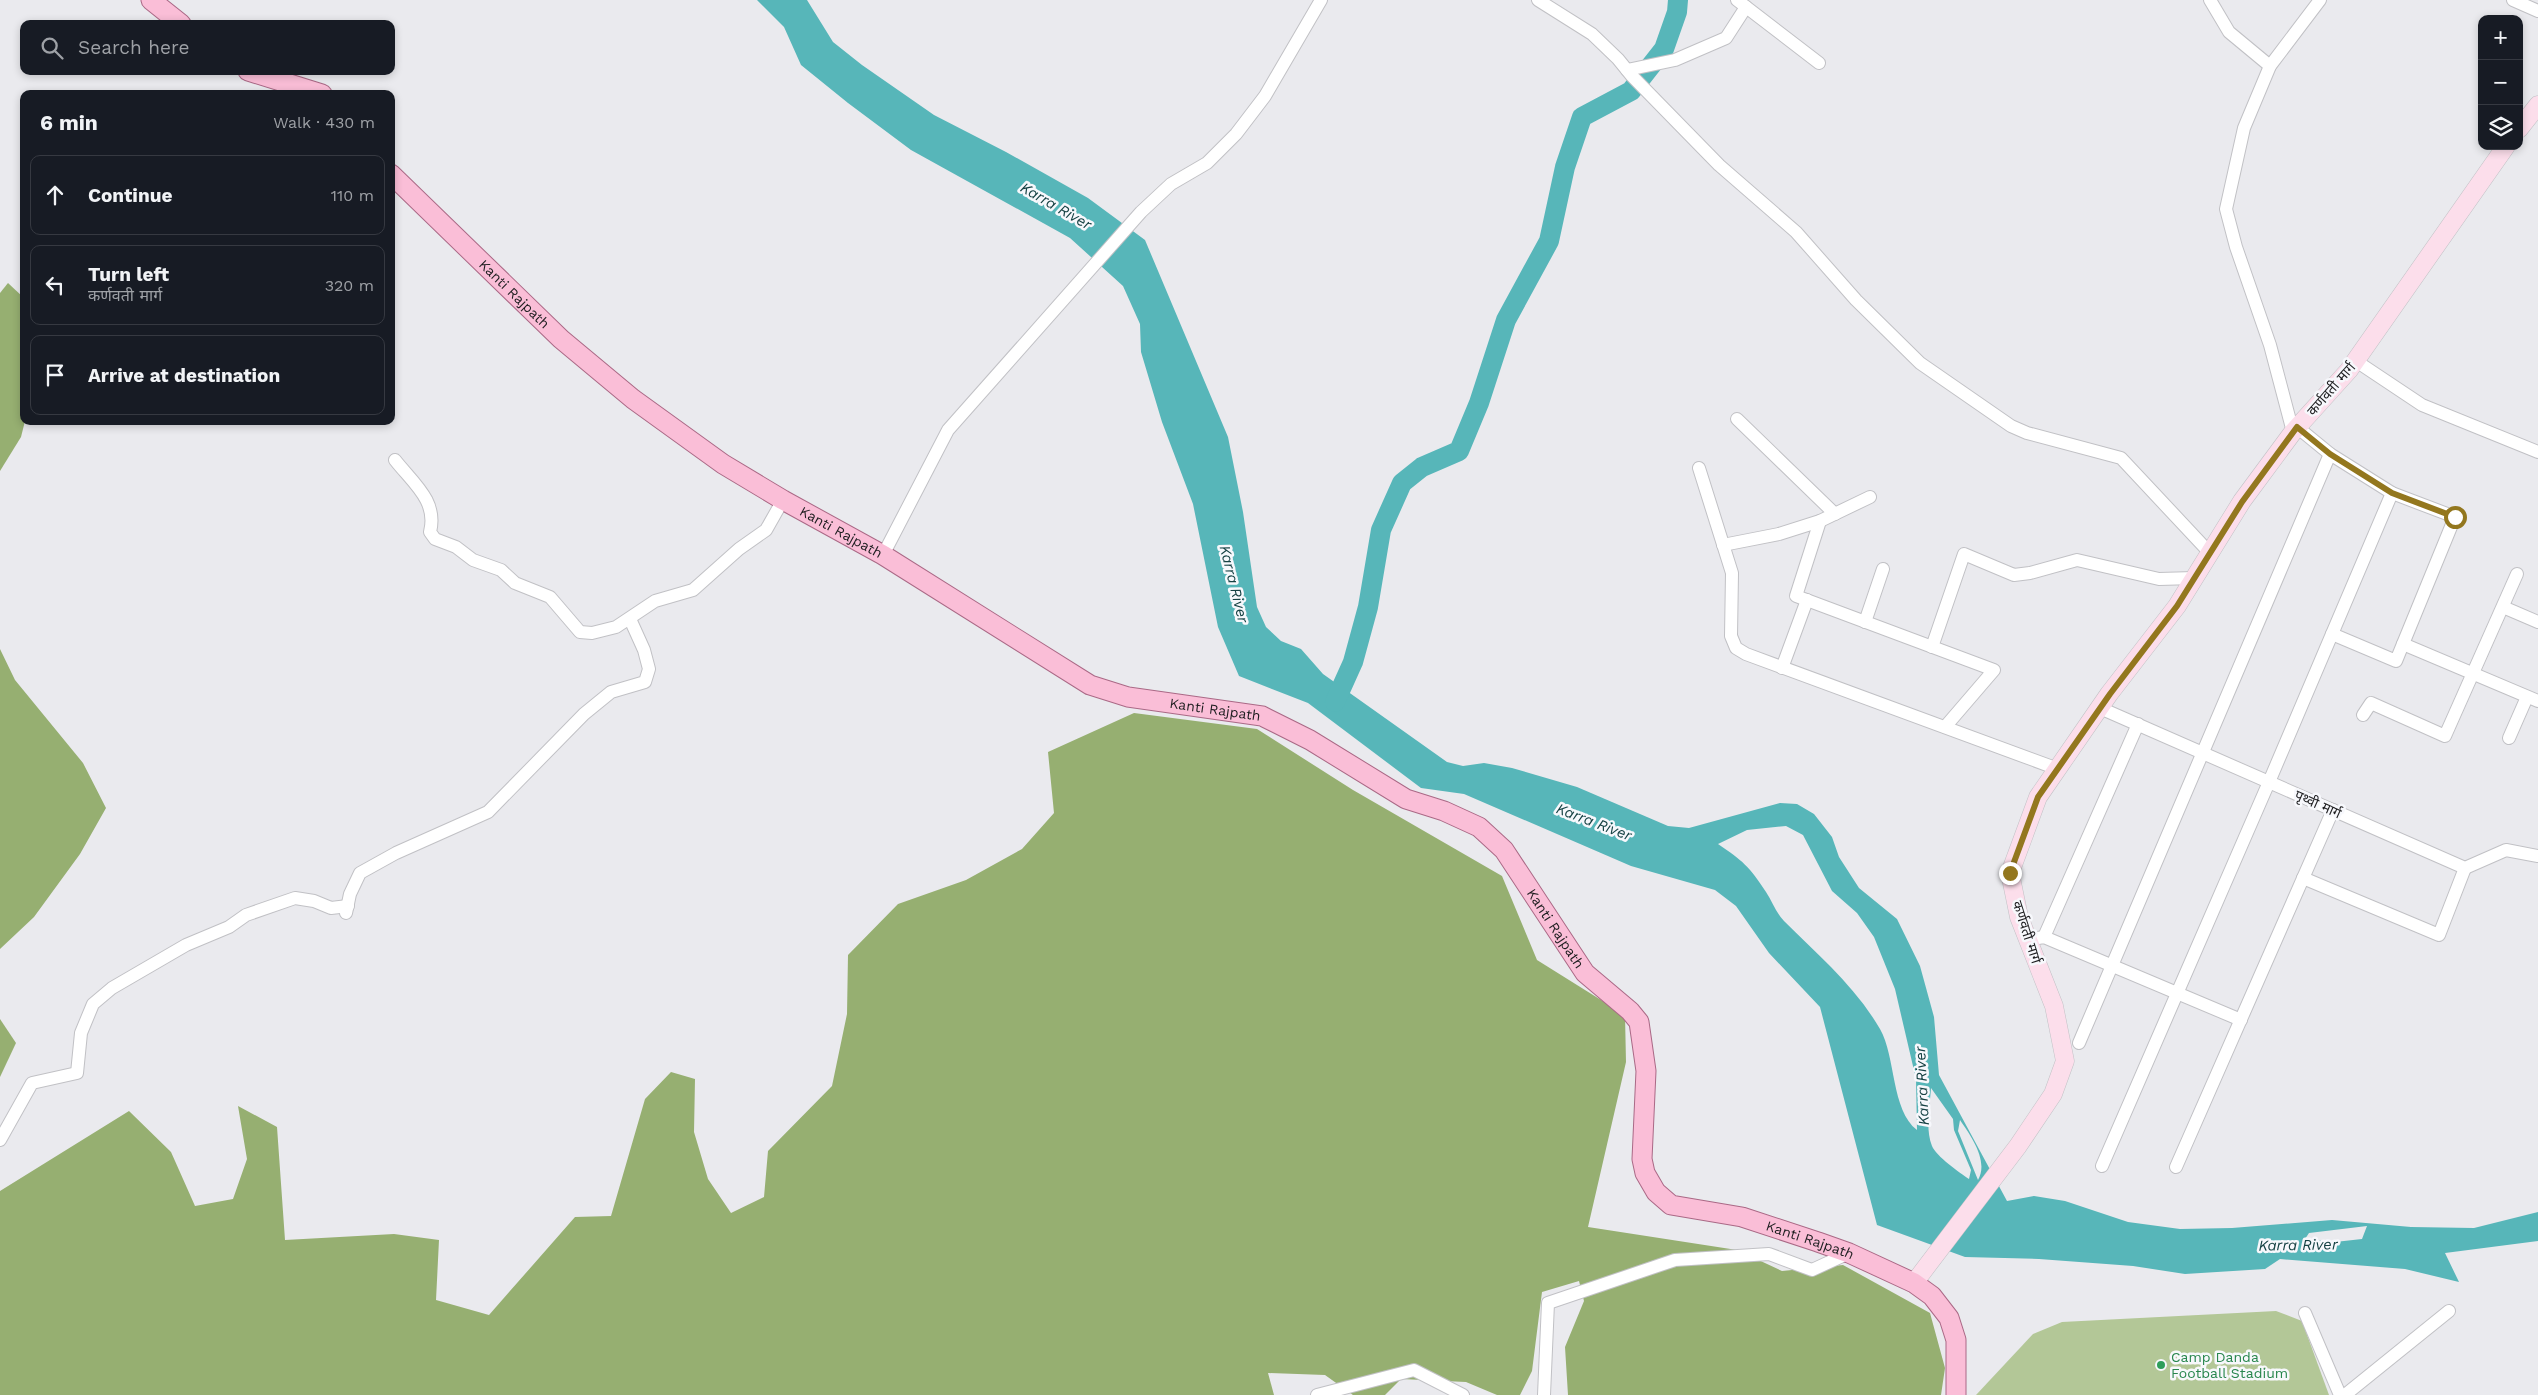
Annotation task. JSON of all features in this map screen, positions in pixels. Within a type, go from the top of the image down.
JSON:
[{"type":"main road","points":[[151,0],[176,20]]},
{"type":"main road","points":[[261,75],[309,90]]},
{"type":"main road","points":[[2523,124],[2538,104]]},
{"type":"main road","name":"कर्णवती मार्ग","points":[[1914,1284],[2018,1146],[2053,1094],[2065,1061],[2054,1006],[2036,938],[2019,917],[2010,873],[2038,797],[2100,708],[2177,606],[2242,502],[2295,429],[2356,361],[2503,150]]},
{"type":"main road","name":"Kanti Rajpath","points":[[395,178],[561,339],[633,399],[722,464],[883,555],[1090,685],[1128,697],[1262,716],[1310,740],[1406,799],[1444,811],[1479,827],[1504,850],[1585,973],[1630,1011],[1639,1022],[1646,1071],[1642,1158],[1646,1173],[1656,1192],[1671,1205],[1742,1218],[1849,1253],[1914,1284],[1932,1296],[1949,1318],[1956,1340],[1956,1395]]},
{"type":"street","points":[[883,555],[948,430],[1141,212],[1171,184],[1207,163],[1236,134],[1265,96],[1321,0]]},
{"type":"street","points":[[1538,0],[1592,34],[1719,165],[1792,228],[1856,300],[1920,363],[1947,384],[2011,426],[2027,433],[2121,458],[2209,552]]},
{"type":"street","points":[[2210,0],[2229,32],[2270,66]]},
{"type":"street","points":[[2320,0],[2270,66],[2244,128],[2226,209],[2236,247],[2270,345],[2295,429],[2330,454],[2392,493],[2455,517],[2396,662],[2332,634]]},
{"type":"street","points":[[2513,0],[2538,11]]},
{"type":"street","points":[[1629,73],[1675,60],[1726,38],[1741,3],[1819,63]]},
{"type":"street","points":[[2356,361],[2422,405],[2538,452]]},
{"type":"street","points":[[1737,419],[1835,514]]},
{"type":"street","points":[[2079,1043],[2330,454]]},
{"type":"street","points":[[394,460],[430,503],[433,519],[430,532],[435,538],[456,547],[473,560],[501,570],[515,583],[550,597],[580,632],[600,631],[616,627],[630,619],[637,611],[655,601],[692,590],[739,549],[766,530],[783,500]]},
{"type":"street","points":[[1699,468],[1732,572],[1731,636],[1736,648],[1746,654],[1782,668],[2058,769]]},
{"type":"street","points":[[2102,1166],[2392,493]]},
{"type":"street","points":[[1723,545],[1778,534],[1820,521],[1870,497]]},
{"type":"street","points":[[1820,521],[1796,596],[1994,670],[1945,727]]},
{"type":"street","points":[[1932,646],[1964,554],[2014,574],[2030,573],[2077,560],[2159,579],[2194,578]]},
{"type":"street","points":[[1865,622],[1883,570]]},
{"type":"street","points":[[2363,714],[2371,703],[2445,736],[2517,574]]},
{"type":"street","points":[[1782,668],[1807,600]]},
{"type":"street","points":[[2503,607],[2538,622]]},
{"type":"street","points":[[0,1140],[32,1083],[77,1073],[81,1033],[94,1004],[112,988],[186,945],[229,927],[246,915],[295,898],[314,901],[331,908],[347,909],[350,894],[360,873],[396,852],[488,812],[584,714],[611,692],[645,682],[649,669],[644,650],[630,619]]},
{"type":"street","points":[[2403,644],[2474,672],[2533,699],[2509,738]]},
{"type":"street","name":"पृथ्वी मार्ग","points":[[2100,708],[2465,868]]},
{"type":"street","points":[[2138,724],[2036,938],[2241,1020]]},
{"type":"street","points":[[2176,1167],[2333,810]]},
{"type":"street","points":[[2303,878],[2440,935],[2465,868],[2506,850],[2538,856]]},
{"type":"street","points":[[1544,1395],[1548,1303],[1675,1260],[1768,1254],[1812,1270],[1849,1253]]},
{"type":"street","points":[[2345,1395],[2449,1311]]},
{"type":"street","points":[[2305,1313],[2340,1395]]},
{"type":"street","points":[[1318,1395],[1414,1370],[1463,1395]]},
{"type":"green space","points":[[8,283],[20,294],[20,425],[24,425],[21,437],[0,471],[0,293]]},
{"type":"green space","points":[[0,649],[15,680],[83,763],[106,808],[80,854],[34,917],[0,949]]},
{"type":"green space","points":[[1134,713],[1257,729],[1353,790],[1502,876],[1537,960],[1625,1015],[1626,1062],[1588,1227],[1737,1250],[1782,1271],[1843,1265],[1930,1313],[1945,1368],[1941,1395],[1568,1395],[1565,1347],[1584,1301],[1579,1281],[1542,1292],[1532,1371],[1520,1395],[1497,1395],[1466,1382],[1401,1379],[1385,1395],[1353,1395],[1325,1375],[1268,1373],[1274,1395],[0,1395],[0,1191],[129,1111],[171,1152],[195,1206],[233,1199],[247,1159],[238,1106],[277,1127],[285,1240],[394,1234],[439,1240],[436,1300],[489,1315],[575,1217],[611,1216],[645,1099],[671,1072],[695,1079],[694,1132],[708,1179],[731,1213],[764,1197],[768,1151],[832,1086],[847,1014],[848,955],[898,904],[966,880],[1022,849],[1054,813],[1048,752]]},
{"type":"green space","points":[[0,1019],[16,1043],[0,1077]]},
{"type":"green space","name":"Camp Danda Football Stadium","points":[[2276,1311],[2302,1321],[2329,1395],[1976,1395],[2033,1334],[2062,1322]]},
{"type":"water","name":"Karra River","points":[[757,0],[807,0],[833,42],[862,65],[934,115],[1006,152],[1088,198],[1145,240],[1228,437],[1243,512],[1257,607],[1266,627],[1281,641],[1301,649],[1323,674],[1447,762],[1463,766],[1484,763],[1512,768],[1577,787],[1668,826],[1689,828],[1780,803],[1797,804],[1814,814],[1832,837],[1839,857],[1859,888],[1897,919],[1920,966],[1934,1017],[1939,1075],[2007,1201],[2034,1196],[2065,1201],[2128,1222],[2180,1229],[2232,1228],[2332,1220],[2411,1227],[2474,1228],[2538,1212],[2538,1241],[2445,1253],[2459,1282],[2405,1269],[2280,1259],[2265,1269],[2185,1274],[2133,1266],[2039,1259],[1965,1257],[1877,1225],[1820,1007],[1769,953],[1736,906],[1715,890],[1631,866],[1464,794],[1421,788],[1308,703],[1239,676],[1218,627],[1193,504],[1162,422],[1141,352],[1140,324],[1123,286],[1070,238],[911,150],[848,103],[801,65],[784,27]],"holes":[[[1786,826],[1803,835],[1832,891],[1857,913],[1874,937],[1895,989],[1916,1079],[1917,1130],[1902,1110],[1885,1041],[1870,1013],[1848,985],[1781,918],[1766,892],[1750,870],[1718,844],[1747,830]],[[1931,1088],[1953,1119],[1954,1130],[1971,1170],[1969,1179],[1954,1169],[1934,1150],[1928,1125]],[[1960,1120],[1980,1157],[1981,1173],[1978,1180],[1958,1131]],[[2367,1226],[2362,1239],[2335,1242],[2305,1239],[2309,1233]]]},
{"type":"waterway","points":[[1335,702],[1353,662],[1368,607],[1381,530],[1402,483],[1422,467],[1459,451],[1479,403],[1506,320],[1549,241],[1565,167],[1582,117],[1631,91],[1664,49],[1677,12],[1678,0]]},
{"type":"place","name":"Camp Danda Football Stadium","points":[[2161,1365]]},
{"type":"route","points":[[2010,873],[2038,797],[2110,694],[2177,606],[2213,545],[2297,427],[2330,454],[2392,493],[2455,517]]}]
